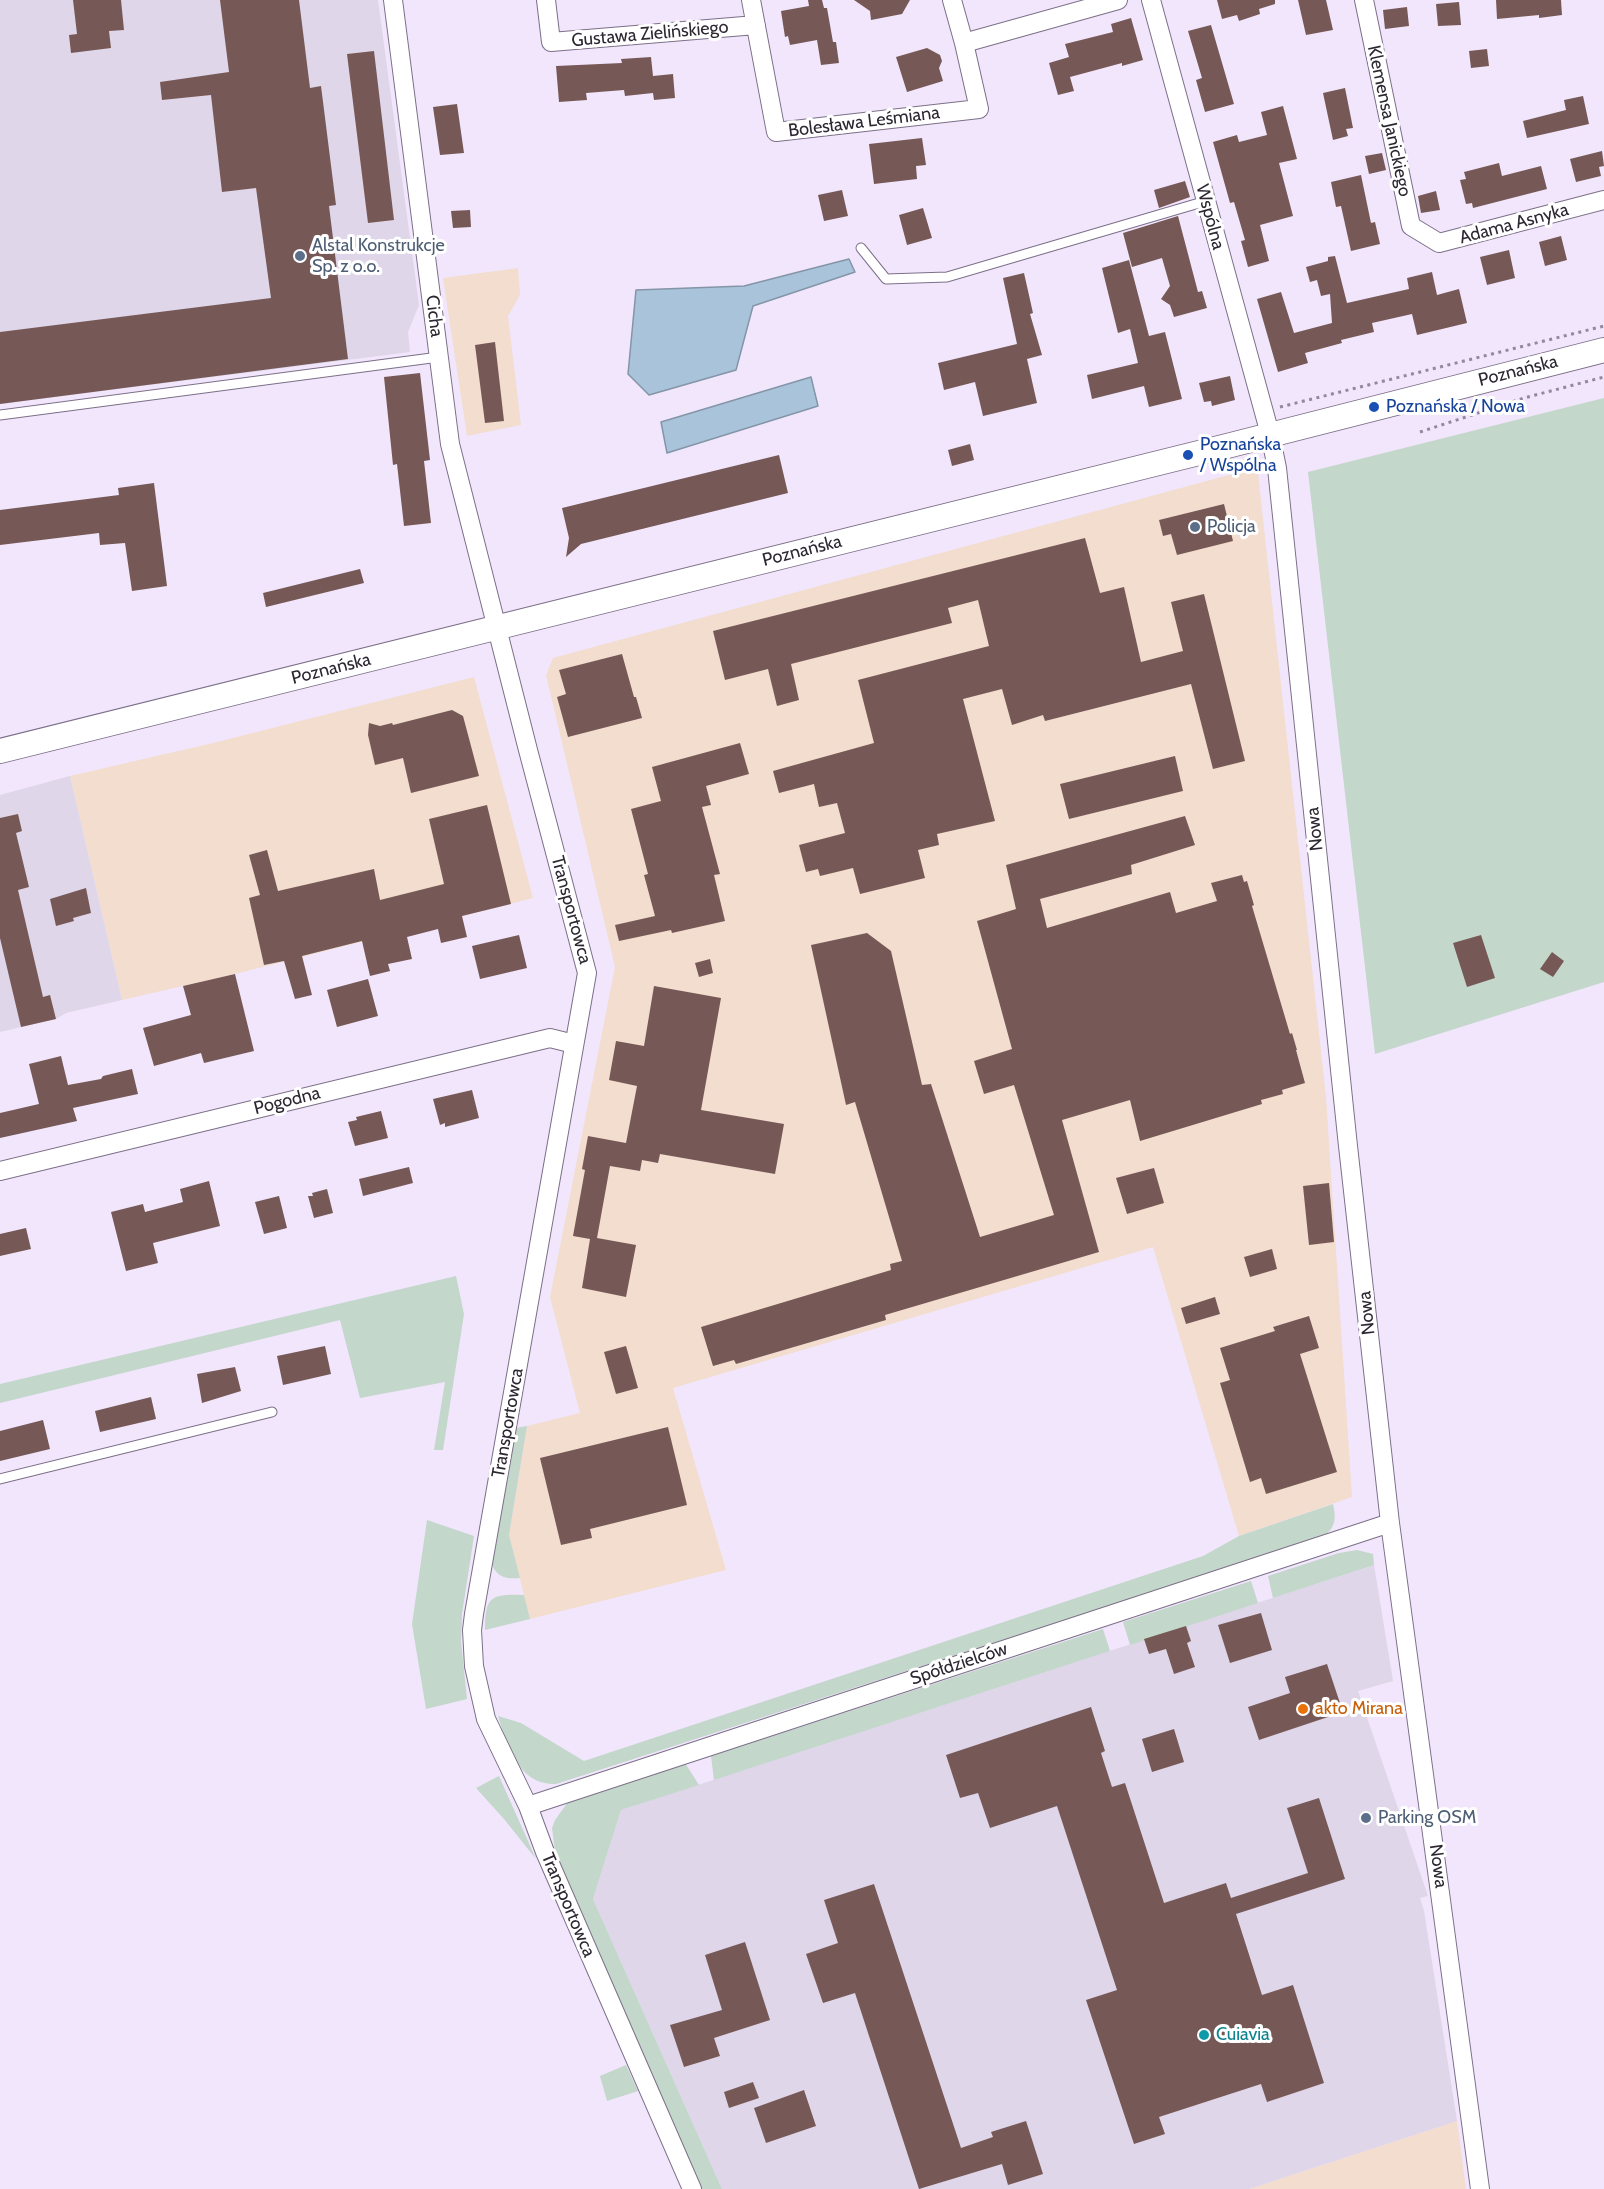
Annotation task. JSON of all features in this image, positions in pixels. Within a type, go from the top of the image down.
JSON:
[{"type":"main road","name":"Poznańska","points":[[0,751],[1604,350]]},
{"type":"street","name":"Cicha","points":[[393,0],[450,444],[496,628]]},
{"type":"street","name":"Gustawa Zielińskiego","points":[[546,0],[551,42],[756,25]]},
{"type":"street","name":"Bolesława Leśmiana","points":[[751,0],[776,132],[979,108],[964,43]]},
{"type":"street","points":[[952,0],[964,43],[1118,0]]},
{"type":"street","name":"Wspólna","points":[[1151,0],[1270,434]]},
{"type":"street","name":"Klemensa Janickiego","points":[[1364,0],[1411,226],[1425,235]]},
{"type":"street","name":"Adama Asnyka","points":[[1425,235],[1439,243],[1604,200]]},
{"type":"street","name":"Nowa","points":[[1270,434],[1277,468],[1349,1158],[1390,1523],[1480,2189]]},
{"type":"street","name":"Transportowca","points":[[496,628],[587,973],[472,1630],[474,1666],[486,1719],[528,1806],[550,1863],[692,2189]]},
{"type":"street","name":"Pogodna","points":[[0,1171],[550,1038],[574,1044]]},
{"type":"street","name":"Spółdzielców","points":[[528,1806],[1390,1523]]},
{"type":"lane","points":[[861,248],[886,279],[947,277],[1206,201]]},
{"type":"lane","points":[[0,415],[439,357]]},
{"type":"lane","points":[[0,1479],[272,1412]]},
{"type":"path","points":[[1263,411],[1604,326]]},
{"type":"path","points":[[1420,432],[1524,398],[1604,377]]},
{"type":"shaded area","points":[[0,0],[378,0],[419,305],[408,332],[410,352],[0,404]]},
{"type":"shaded area","points":[[518,268],[520,295],[508,316],[521,425],[467,436],[443,278]]},
{"type":"shaded area","points":[[1251,469],[1258,473],[1326,1097],[1352,1497],[1239,1536],[1153,1247],[673,1388],[726,1570],[530,1619],[509,1535],[527,1426],[580,1413],[550,1297],[615,967],[546,675],[553,658]]},
{"type":"shaded area","points":[[474,677],[533,898],[235,974],[122,1000],[70,776],[213,743]]},
{"type":"shaded area","points":[[70,776],[122,1000],[0,1032],[0,795]]},
{"type":"shaded area","points":[[1374,1565],[1393,1681],[1358,1691],[1428,1896],[1420,1898],[1424,1911],[1457,2121],[1249,2189],[722,2189],[593,1899],[621,1810]]},
{"type":"shaded area","points":[[1457,2121],[1466,2189],[1249,2189]]},
{"type":"green space","points":[[1604,398],[1604,982],[1375,1054],[1308,472]]},
{"type":"green space","points":[[456,1276],[464,1314],[443,1450],[434,1450],[445,1382],[360,1398],[340,1320],[0,1403],[0,1384]]},
{"type":"green space","points":[[527,1426],[509,1535],[520,1578],[507,1578],[497,1573],[492,1565],[516,1428]]},
{"type":"green space","points":[[1333,1504],[1334,1522],[1325,1536],[556,1784],[543,1783],[533,1778],[516,1762],[498,1716],[521,1723],[584,1761],[1203,1556],[1239,1536]]},
{"type":"green space","points":[[427,1520],[474,1536],[462,1614],[461,1641],[467,1699],[426,1709],[412,1624]]},
{"type":"green space","points":[[1357,1550],[1373,1554],[1374,1565],[1273,1598],[1268,1576],[1339,1553]]},
{"type":"green space","points":[[1251,1581],[1258,1603],[1130,1645],[1123,1622]]},
{"type":"green space","points":[[504,1595],[524,1595],[530,1619],[485,1630],[486,1610],[492,1599]]},
{"type":"green space","points":[[1103,1629],[1110,1651],[714,1780],[711,1756]]},
{"type":"green space","points":[[685,1763],[699,1785],[621,1810],[593,1899],[722,2189],[701,2189],[555,1851],[552,1828],[568,1802]]},
{"type":"green space","points":[[499,1776],[536,1859],[476,1788]]},
{"type":"green space","points":[[626,2065],[638,2091],[607,2101],[600,2076]]},
{"type":"water","points":[[849,259],[855,272],[753,306],[736,370],[649,395],[628,374],[636,290],[744,286]]},
{"type":"water","points":[[811,377],[818,406],[667,453],[661,422]]},
{"type":"building","points":[[73,0],[121,0],[124,30],[109,31],[111,48],[71,53],[69,35],[77,34]]},
{"type":"building","points":[[220,0],[299,0],[310,88],[321,86],[336,205],[329,206],[348,359],[0,404],[0,332],[271,298],[256,188],[222,192],[211,95],[162,100],[160,82],[229,72]]},
{"type":"building","points":[[808,0],[822,0],[824,8],[827,8],[839,63],[821,65],[817,40],[790,45],[788,36],[785,37],[781,11],[809,6]]},
{"type":"building","points":[[854,0],[910,0],[902,14],[871,20],[870,11]]},
{"type":"building","points":[[1217,0],[1275,0],[1275,4],[1259,9],[1260,14],[1239,21],[1237,15],[1222,19]]},
{"type":"building","points":[[1298,0],[1326,0],[1333,30],[1306,35]]},
{"type":"building","points":[[1496,0],[1561,0],[1562,15],[1497,19]]},
{"type":"building","points":[[1459,2],[1461,25],[1438,26],[1436,4]]},
{"type":"building","points":[[1407,7],[1409,26],[1385,29],[1383,10]]},
{"type":"building","points":[[1131,18],[1143,60],[1122,66],[1122,63],[1070,77],[1074,91],[1058,95],[1049,63],[1069,57],[1065,44],[1113,32],[1111,24]]},
{"type":"building","points":[[1211,25],[1234,104],[1205,112],[1196,80],[1202,78],[1188,31]]},
{"type":"building","points":[[927,48],[940,55],[942,61],[939,68],[943,81],[907,92],[896,57]]},
{"type":"building","points":[[1487,49],[1489,66],[1471,68],[1469,51]]},
{"type":"building","points":[[374,51],[394,220],[368,223],[347,54]]},
{"type":"building","points":[[651,57],[653,76],[673,74],[675,98],[654,100],[653,93],[625,96],[624,90],[586,93],[587,100],[559,102],[556,66],[622,63],[621,59]]},
{"type":"building","points":[[1345,88],[1353,128],[1346,129],[1348,136],[1333,140],[1323,93]]},
{"type":"building","points":[[1583,96],[1589,124],[1527,138],[1523,121],[1566,110],[1564,100]]},
{"type":"building","points":[[457,104],[464,153],[440,155],[433,107]]},
{"type":"building","points":[[1283,106],[1297,159],[1279,163],[1293,216],[1260,225],[1269,261],[1248,267],[1241,241],[1245,240],[1234,202],[1230,203],[1213,142],[1237,135],[1239,142],[1267,135],[1261,112]]},
{"type":"building","points":[[922,138],[926,165],[916,166],[917,179],[874,184],[869,144]]},
{"type":"building","points":[[1602,151],[1604,166],[1599,167],[1601,176],[1576,182],[1570,159]]},
{"type":"building","points":[[1382,153],[1386,170],[1369,174],[1365,156]]},
{"type":"building","points":[[1499,163],[1502,176],[1541,166],[1547,189],[1473,208],[1472,203],[1466,204],[1460,180],[1466,179],[1464,172]]},
{"type":"building","points":[[1361,175],[1371,223],[1375,222],[1380,244],[1351,251],[1341,206],[1336,207],[1331,182]]},
{"type":"building","points":[[1185,181],[1190,197],[1159,208],[1154,190]]},
{"type":"building","points":[[842,190],[848,216],[824,221],[818,195]]},
{"type":"building","points":[[1436,191],[1440,210],[1421,213],[1418,196]]},
{"type":"building","points":[[923,208],[932,238],[907,245],[899,215]]},
{"type":"building","points":[[470,210],[471,227],[453,228],[451,211]]},
{"type":"building","points":[[1178,216],[1198,292],[1202,291],[1207,308],[1174,317],[1170,305],[1161,299],[1170,286],[1162,258],[1132,267],[1123,233]]},
{"type":"building","points":[[1561,236],[1567,260],[1545,266],[1539,242]]},
{"type":"building","points":[[1509,250],[1515,278],[1487,285],[1480,257]]},
{"type":"building","points":[[1335,256],[1347,303],[1409,289],[1407,278],[1432,272],[1437,295],[1459,289],[1467,323],[1417,335],[1412,314],[1372,323],[1374,332],[1341,340],[1342,343],[1305,353],[1308,363],[1278,372],[1257,299],[1281,292],[1294,333],[1332,323],[1330,294],[1321,296],[1317,280],[1310,282],[1306,267],[1328,261],[1328,257]]},
{"type":"building","points":[[1129,260],[1149,336],[1165,332],[1182,399],[1149,407],[1144,386],[1092,399],[1087,375],[1138,363],[1130,329],[1118,333],[1102,268]]},
{"type":"building","points":[[1024,273],[1033,313],[1030,314],[1042,355],[1027,359],[1037,403],[983,416],[975,382],[944,390],[938,363],[1017,344],[1003,278]]},
{"type":"building","points":[[495,342],[504,421],[485,423],[475,345]]},
{"type":"building","points":[[420,373],[430,460],[424,461],[431,523],[404,526],[397,464],[393,465],[384,377]]},
{"type":"building","points":[[1230,376],[1235,400],[1212,406],[1211,401],[1204,402],[1199,383]]},
{"type":"building","points":[[970,444],[974,460],[952,466],[948,450]]},
{"type":"building","points":[[779,455],[788,493],[581,544],[566,557],[569,538],[562,508]]},
{"type":"building","points":[[154,483],[167,586],[132,591],[125,543],[100,545],[99,533],[0,545],[0,510],[119,495],[118,488]]},
{"type":"building","name":"Policja","points":[[1224,504],[1233,541],[1177,555],[1171,534],[1163,536],[1159,520]]},
{"type":"building","points":[[1085,538],[1100,593],[1124,587],[1141,662],[1183,651],[1171,602],[1204,594],[1245,761],[1213,769],[1191,684],[1045,721],[1043,715],[1012,725],[1002,689],[963,699],[995,821],[937,834],[939,845],[918,850],[925,878],[860,894],[853,868],[820,876],[818,869],[806,872],[799,845],[845,833],[837,803],[819,807],[814,784],[779,793],[773,771],[874,743],[858,680],[989,646],[978,600],[948,608],[952,623],[791,664],[799,700],[777,706],[768,669],[725,680],[713,631]]},
{"type":"building","points":[[360,569],[364,583],[266,607],[263,593]]},
{"type":"building","points":[[622,654],[642,718],[568,737],[557,697],[566,694],[559,670]]},
{"type":"building","points":[[452,710],[463,716],[479,776],[411,793],[403,758],[375,765],[368,735],[369,723],[380,726],[392,723],[393,725]]},
{"type":"building","points":[[740,743],[749,774],[706,786],[711,805],[702,807],[720,874],[714,875],[725,921],[672,933],[671,930],[619,941],[615,925],[655,916],[644,875],[648,874],[631,809],[661,801],[652,767]]},
{"type":"building","points":[[1175,756],[1183,791],[1069,819],[1060,784]]},
{"type":"building","points":[[487,805],[511,904],[462,916],[467,937],[441,943],[438,929],[407,937],[412,959],[388,964],[390,971],[370,976],[362,941],[302,956],[312,995],[295,999],[284,961],[264,965],[249,898],[260,895],[249,855],[267,850],[278,891],[374,869],[380,900],[444,884],[429,819]]},
{"type":"building","points":[[18,814],[22,831],[16,833],[29,887],[18,890],[43,997],[50,995],[56,1019],[21,1027],[0,938],[0,818]]},
{"type":"building","points":[[1185,816],[1195,845],[1131,865],[1132,874],[1040,899],[1047,928],[1170,892],[1176,913],[1217,901],[1211,883],[1242,875],[1244,882],[1247,881],[1254,905],[1252,906],[1290,1034],[1292,1033],[1305,1083],[1282,1090],[1283,1094],[1261,1100],[1262,1104],[1140,1141],[1130,1100],[1062,1120],[1099,1252],[885,1315],[886,1320],[736,1364],[734,1360],[713,1366],[701,1327],[891,1270],[890,1264],[902,1261],[855,1102],[846,1105],[811,945],[867,933],[891,951],[922,1085],[931,1084],[980,1237],[1054,1215],[1014,1085],[984,1094],[974,1061],[1012,1049],[977,921],[1016,909],[1006,865]]},
{"type":"building","points":[[86,888],[91,913],[56,926],[50,899]]},
{"type":"building","points":[[519,935],[527,968],[480,979],[472,946]]},
{"type":"building","points":[[1481,935],[1495,978],[1467,987],[1453,943]]},
{"type":"building","points":[[1552,952],[1564,961],[1553,977],[1540,969]]},
{"type":"building","points":[[710,959],[713,973],[699,977],[695,963]]},
{"type":"building","points":[[235,974],[254,1051],[204,1063],[201,1053],[154,1066],[143,1028],[191,1015],[183,986]]},
{"type":"building","points":[[368,979],[378,1016],[337,1027],[327,990]]},
{"type":"building","points":[[654,986],[721,998],[701,1110],[784,1124],[775,1174],[660,1154],[658,1163],[642,1160],[640,1171],[610,1166],[597,1238],[636,1245],[626,1297],[582,1288],[590,1239],[573,1236],[585,1170],[582,1169],[588,1136],[626,1143],[637,1086],[609,1080],[616,1041],[644,1046]]},
{"type":"building","points":[[61,1056],[68,1085],[101,1079],[103,1076],[132,1069],[138,1094],[73,1108],[77,1121],[0,1138],[0,1113],[39,1104],[29,1064]]},
{"type":"building","points":[[472,1090],[479,1118],[445,1127],[445,1123],[440,1125],[433,1099]]},
{"type":"building","points":[[381,1111],[388,1138],[355,1146],[348,1122],[357,1120],[356,1117]]},
{"type":"building","points":[[409,1167],[413,1183],[363,1196],[359,1179]]},
{"type":"building","points":[[1154,1168],[1164,1203],[1127,1214],[1116,1178]]},
{"type":"building","points":[[209,1181],[220,1226],[153,1243],[158,1263],[126,1271],[111,1212],[143,1204],[145,1212],[183,1202],[180,1189]]},
{"type":"building","points":[[1329,1183],[1334,1242],[1309,1245],[1303,1186]]},
{"type":"building","points":[[327,1189],[333,1213],[314,1218],[308,1196]]},
{"type":"building","points":[[279,1196],[287,1228],[264,1234],[255,1202]]},
{"type":"building","points":[[26,1228],[31,1249],[0,1256],[0,1234]]},
{"type":"building","points":[[1272,1249],[1277,1269],[1250,1277],[1244,1257]]},
{"type":"building","points":[[1215,1297],[1220,1314],[1186,1324],[1181,1308]]},
{"type":"building","points":[[1309,1316],[1319,1348],[1300,1354],[1337,1472],[1266,1494],[1261,1478],[1250,1482],[1220,1383],[1230,1380],[1220,1348],[1275,1331],[1273,1327]]},
{"type":"building","points":[[325,1346],[331,1374],[283,1385],[277,1356]]},
{"type":"building","points":[[626,1346],[638,1388],[616,1394],[604,1352]]},
{"type":"building","points":[[235,1367],[241,1391],[202,1403],[197,1374]]},
{"type":"building","points":[[151,1397],[156,1419],[100,1432],[95,1411]]},
{"type":"building","points":[[43,1420],[50,1449],[0,1461],[0,1431]]},
{"type":"building","points":[[668,1427],[687,1505],[590,1529],[592,1538],[561,1545],[540,1458]]},
{"type":"building","points":[[1261,1613],[1272,1650],[1230,1663],[1218,1625]]},
{"type":"building","points":[[1186,1626],[1191,1641],[1187,1643],[1195,1667],[1174,1674],[1166,1649],[1149,1654],[1144,1639]]},
{"type":"building","points":[[1327,1664],[1343,1712],[1259,1740],[1248,1707],[1290,1693],[1285,1677]]},
{"type":"building","points":[[1091,1707],[1105,1751],[1101,1753],[1112,1787],[1125,1783],[1164,1903],[1226,1883],[1231,1898],[1308,1873],[1287,1808],[1319,1798],[1345,1879],[1236,1914],[1262,1995],[1293,1985],[1324,2083],[1267,2102],[1261,2084],[1159,2117],[1165,2134],[1134,2144],[1086,2000],[1117,1990],[1057,1806],[990,1828],[978,1793],[960,1798],[946,1755]]},
{"type":"building","points":[[1174,1729],[1184,1762],[1152,1772],[1142,1739]]},
{"type":"building","points":[[874,1884],[961,2148],[993,2137],[991,2132],[1026,2121],[1043,2174],[1008,2185],[1002,2164],[919,2189],[855,1993],[823,2003],[806,1954],[838,1943],[824,1900]]},
{"type":"building","points":[[745,1942],[770,2020],[714,2038],[720,2056],[684,2067],[670,2025],[722,2010],[705,1955]]},
{"type":"building","points":[[753,2082],[759,2098],[729,2108],[724,2092]]},
{"type":"building","points":[[804,2090],[816,2126],[766,2143],[754,2108]]},
{"type":"place","name":"Alstal Konstrukcje Sp. z o.o.","points":[[300,256]]},
{"type":"place","name":"Poznańska / Nowa","points":[[1374,407]]},
{"type":"place","name":"Poznańska / Wspólna","points":[[1188,455]]},
{"type":"place","name":"Policja","points":[[1195,527]]},
{"type":"place","name":"akto Mirana","points":[[1303,1709]]},
{"type":"place","name":"Parking OSM","points":[[1366,1818]]},
{"type":"place","name":"Cuiavia","points":[[1204,2035]]}]
